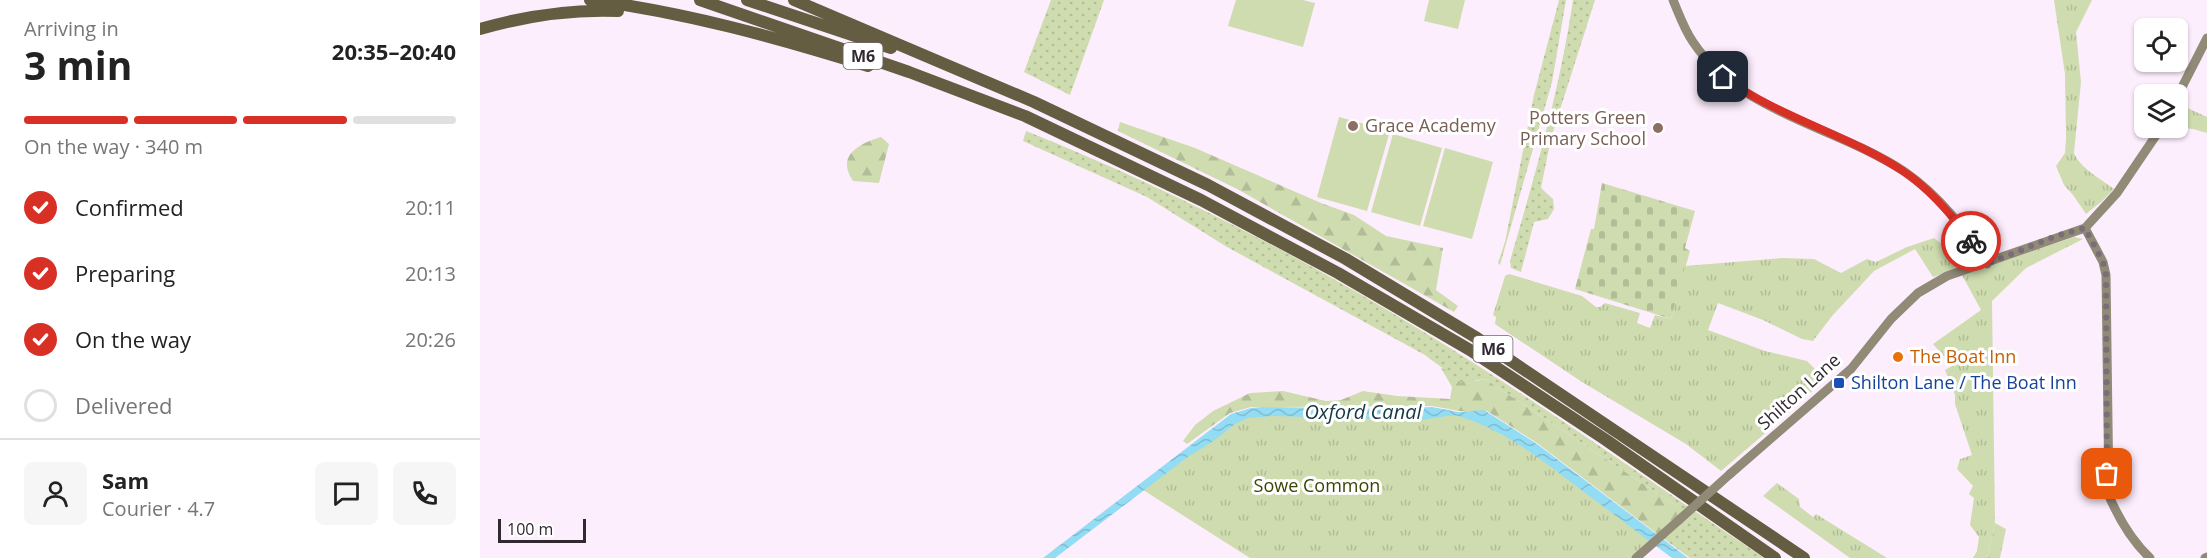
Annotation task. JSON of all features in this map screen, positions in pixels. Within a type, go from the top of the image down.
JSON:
[{"type":"highway","points":[[590,0],[649,9],[788,41],[1025,116]]},
{"type":"highway","name":"M6","points":[[700,0],[909,72],[1025,116],[1201,200],[1338,273],[1470,350],[1606,440],[1775,558]]},
{"type":"highway","name":"M6","points":[[747,0],[914,56],[1034,102],[1208,186],[1346,259],[1477,338],[1804,558]]},
{"type":"highway","points":[[794,0],[1034,102]]},
{"type":"highway","points":[[480,29],[538,15],[596,10],[640,13],[708,23]]},
{"type":"street","points":[[1673,0],[1694,44],[1723,77],[1751,96],[1880,158],[1904,172],[1951,215],[1987,264]]},
{"type":"street","points":[[2184,84],[2207,38]]},
{"type":"street","points":[[2150,558],[2123,524],[2109,496],[2106,275],[2103,262],[2085,228],[2117,193],[2154,138]]},
{"type":"street","name":"Shilton Lane","points":[[1636,558],[1851,369],[1891,319],[1909,300],[1927,286],[1947,276],[1987,264],[2056,236],[2085,228]]},
{"type":"green space","points":[[1051,0],[1104,0],[1070,95],[1024,72]]},
{"type":"green space","points":[[1236,0],[1303,0],[1315,3],[1303,47],[1228,26]]},
{"type":"green space","points":[[1429,0],[1465,0],[1458,29],[1424,21]]},
{"type":"green space","points":[[1559,0],[1566,0],[1552,82],[1500,265],[1498,263],[1505,242],[1534,95]]},
{"type":"green space","points":[[1573,0],[1595,0],[1551,138],[1541,188],[1553,199],[1554,209],[1548,219],[1534,222],[1521,272],[1511,268],[1510,261],[1554,99]]},
{"type":"green space","points":[[2054,0],[2092,0],[2076,32],[2081,82],[2074,153],[2086,168],[2114,189],[2086,214],[2064,185],[2056,166],[2065,153],[2066,138],[2065,74]]},
{"type":"green space","points":[[2188,108],[2207,117],[2207,133],[2188,128]]},
{"type":"green space","points":[[1339,117],[1390,131],[1367,211],[1317,197]]},
{"type":"green space","points":[[1120,122],[1195,148],[1354,215],[1386,236],[1443,248],[1436,290],[1458,306],[1454,312],[1237,189],[1118,131]]},
{"type":"green space","points":[[1026,131],[1181,199],[1281,250],[1379,305],[1512,388],[1764,558],[1690,558],[1660,536],[1678,507],[1485,379],[1461,383],[1425,355],[1227,247],[1147,197],[1023,141]]},
{"type":"green space","points":[[1393,134],[1442,148],[1420,226],[1371,212]]},
{"type":"green space","points":[[881,137],[889,144],[879,183],[853,181],[848,172],[848,158],[858,147]]},
{"type":"green space","points":[[1445,148],[1493,162],[1472,239],[1423,226]]},
{"type":"green space","points":[[1602,183],[1695,211],[1685,248],[1690,251],[1671,319],[1575,289],[1591,229],[1594,229]]},
{"type":"green space","points":[[2074,237],[2083,239],[2026,268],[1992,301],[1995,523],[1987,558],[1973,558],[1977,551],[1979,537],[1970,525],[1974,498],[1969,494],[1973,486],[1957,469],[1960,459],[1972,455],[1955,404],[1955,395],[1945,370],[1952,366],[1933,344],[1981,310],[1962,275]]},
{"type":"green space","points":[[1934,238],[1944,246],[1950,247],[1957,243],[1963,245],[1975,256],[1970,264],[1933,277],[1915,249],[1874,271],[1832,316],[1813,341],[1802,339],[1763,320],[1718,303],[1708,330],[1765,351],[1807,361],[1825,379],[1721,471],[1686,444],[1582,382],[1495,324],[1496,317],[1493,315],[1505,276],[1509,274],[1582,296],[1596,307],[1605,303],[1640,313],[1637,323],[1650,328],[1655,315],[1671,319],[1685,266],[1782,258],[1814,259],[1841,273],[1867,259],[1876,262],[1907,247]]},
{"type":"green space","points":[[1441,368],[1450,372],[1461,383],[1467,378],[1476,381],[1485,379],[1678,507],[1679,520],[1660,536],[1537,443],[1487,411],[1459,411],[1432,406],[1251,407],[1230,413],[1187,444],[1183,441],[1195,425],[1213,411],[1250,393],[1283,391],[1326,401],[1341,400],[1363,391],[1397,396],[1450,399],[1452,387]]},
{"type":"green space","name":"Sowe Common","points":[[1445,412],[1498,426],[1656,540],[1636,558],[1250,558],[1140,488],[1240,415]]},
{"type":"green space","points":[[1777,483],[1799,499],[1800,507],[1813,517],[1816,514],[1887,558],[1850,558],[1763,496]]},
{"type":"green space","points":[[1995,523],[2006,529],[2000,558],[1987,558]]},
{"type":"water","name":"Oxford Canal","points":[[1263,407],[1386,409],[1432,407],[1458,412],[1484,410],[1537,444],[1688,558],[1672,558],[1522,447],[1492,429],[1458,416],[1418,420],[1273,416],[1248,418],[1235,424],[1189,456],[1055,558],[1043,558],[1231,414]]},
{"type":"way so far","points":[[1971,241],[1987,264],[2056,236],[2085,228],[2103,262],[2106,275],[2107,474]]},
{"type":"place","name":"Grace Academy","points":[[1353,126]]},
{"type":"place","name":"Potters Green Primary School","points":[[1658,128]]},
{"type":"place","name":"The Boat Inn","points":[[1898,357]]},
{"type":"place","name":"Shilton Lane / The Boat Inn","points":[[1839,383]]},
{"type":"route","points":[[1723,77],[1751,96],[1880,158],[1904,172],[1917,181],[1951,215],[1971,241]]}]
